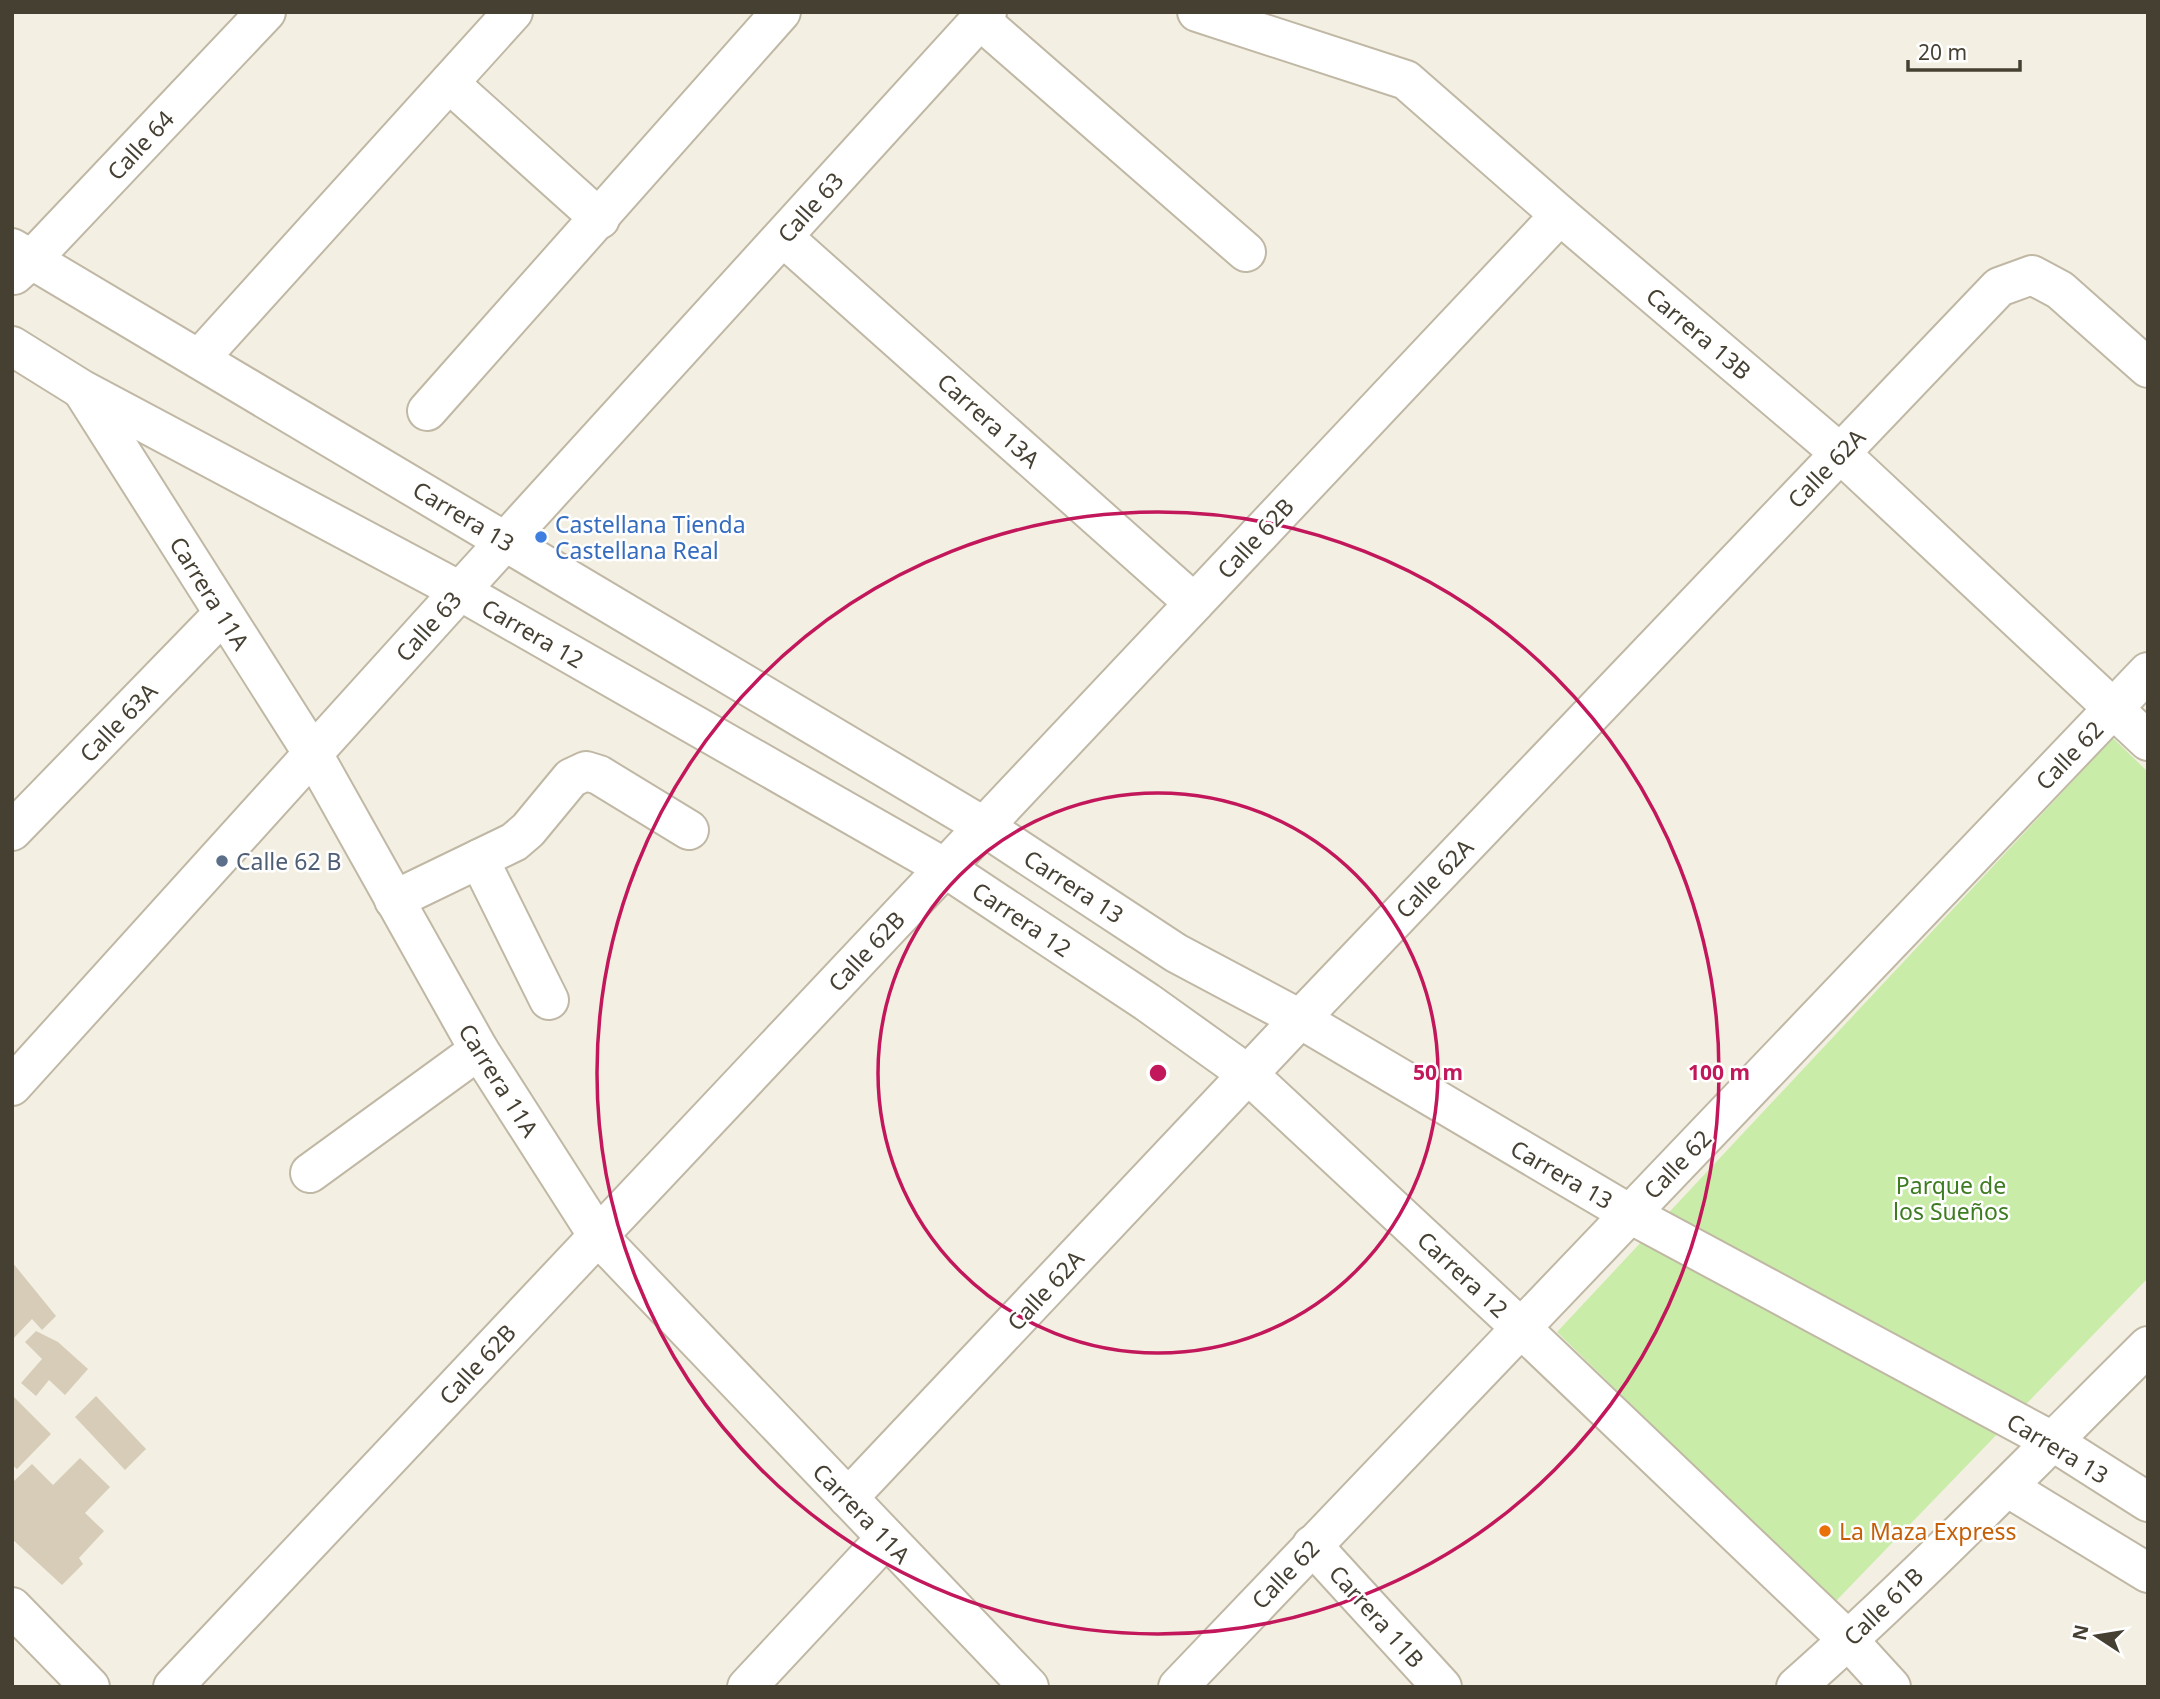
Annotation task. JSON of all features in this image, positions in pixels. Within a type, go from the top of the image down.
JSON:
[{"type":"street","name":"Calle 64","points":[[19,262],[266,12]]},
{"type":"street","points":[[199,359],[513,12]]},
{"type":"street","points":[[427,411],[781,12]]},
{"type":"street","name":"Carrera 13B","points":[[1197,12],[1406,80],[1840,453],[2148,741]]},
{"type":"street","points":[[983,16],[1245,252]]},
{"type":"street","name":"Calle 63","points":[[12,1086],[983,16]]},
{"type":"street","points":[[449,83],[600,219]]},
{"type":"street","name":"Calle 62B","points":[[173,1687],[1560,215]]},
{"type":"street","name":"Carrera 13A","points":[[783,237],[1194,603]]},
{"type":"street","name":"Carrera 13","points":[[19,262],[199,359],[506,541],[983,826],[1176,953],[1300,1019],[1630,1214],[2052,1441],[2148,1502]]},
{"type":"street","name":"Calle 62A","points":[[848,1498],[1998,287],[2032,275],[2060,290],[2148,368]]},
{"type":"street","name":"Carrera 12","points":[[12,346],[81,389],[460,591],[945,868],[1147,1002],[1249,1074],[1521,1328],[1848,1640],[1891,1687]]},
{"type":"street","name":"Carrera 11A","points":[[81,389],[313,754],[479,1050],[597,1236],[1029,1687]]},
{"type":"street","name":"Calle 63A","points":[[12,831],[223,614]]},
{"type":"street","name":"Calle 62","points":[[1178,1687],[2148,672]]},
{"type":"street","points":[[394,900],[514,842],[528,830],[571,778],[586,771],[599,775],[689,830]]},
{"type":"street","points":[[479,859],[550,1000]]},
{"type":"street","points":[[310,1173],[479,1050]]},
{"type":"street","name":"Calle 61B","points":[[1796,1687],[2007,1487],[2148,1346]]},
{"type":"street","points":[[2007,1487],[2148,1573]]},
{"type":"street","points":[[747,1687],[886,1538]]},
{"type":"street","name":"Carrera 11B","points":[[1312,1545],[1442,1687]]},
{"type":"street","points":[[12,1607],[90,1687]]},
{"type":"green space","name":"Parque de los Sueños","points":[[2113,738],[2148,772],[2148,1278],[1834,1603],[1557,1332]]},
{"type":"building","points":[[12,1262],[56,1316],[42,1330],[32,1319],[12,1340]]},
{"type":"building","points":[[36,1331],[58,1342],[88,1369],[65,1395],[49,1380],[36,1396],[21,1383],[42,1359],[25,1342]]},
{"type":"building","points":[[12,1395],[51,1434],[17,1469],[12,1465]]},
{"type":"building","points":[[96,1396],[146,1449],[125,1470],[75,1417]]},
{"type":"building","points":[[80,1458],[110,1487],[85,1513],[104,1531],[79,1558],[83,1564],[62,1585],[12,1539],[12,1483],[32,1464],[53,1485]]},
{"type":"place","name":"Castellana Tienda Castellana Real","points":[[541,537]]},
{"type":"place","name":"Calle 62 B","points":[[222,861]]},
{"type":"place","name":"La Maza Express","points":[[1825,1531]]}]
